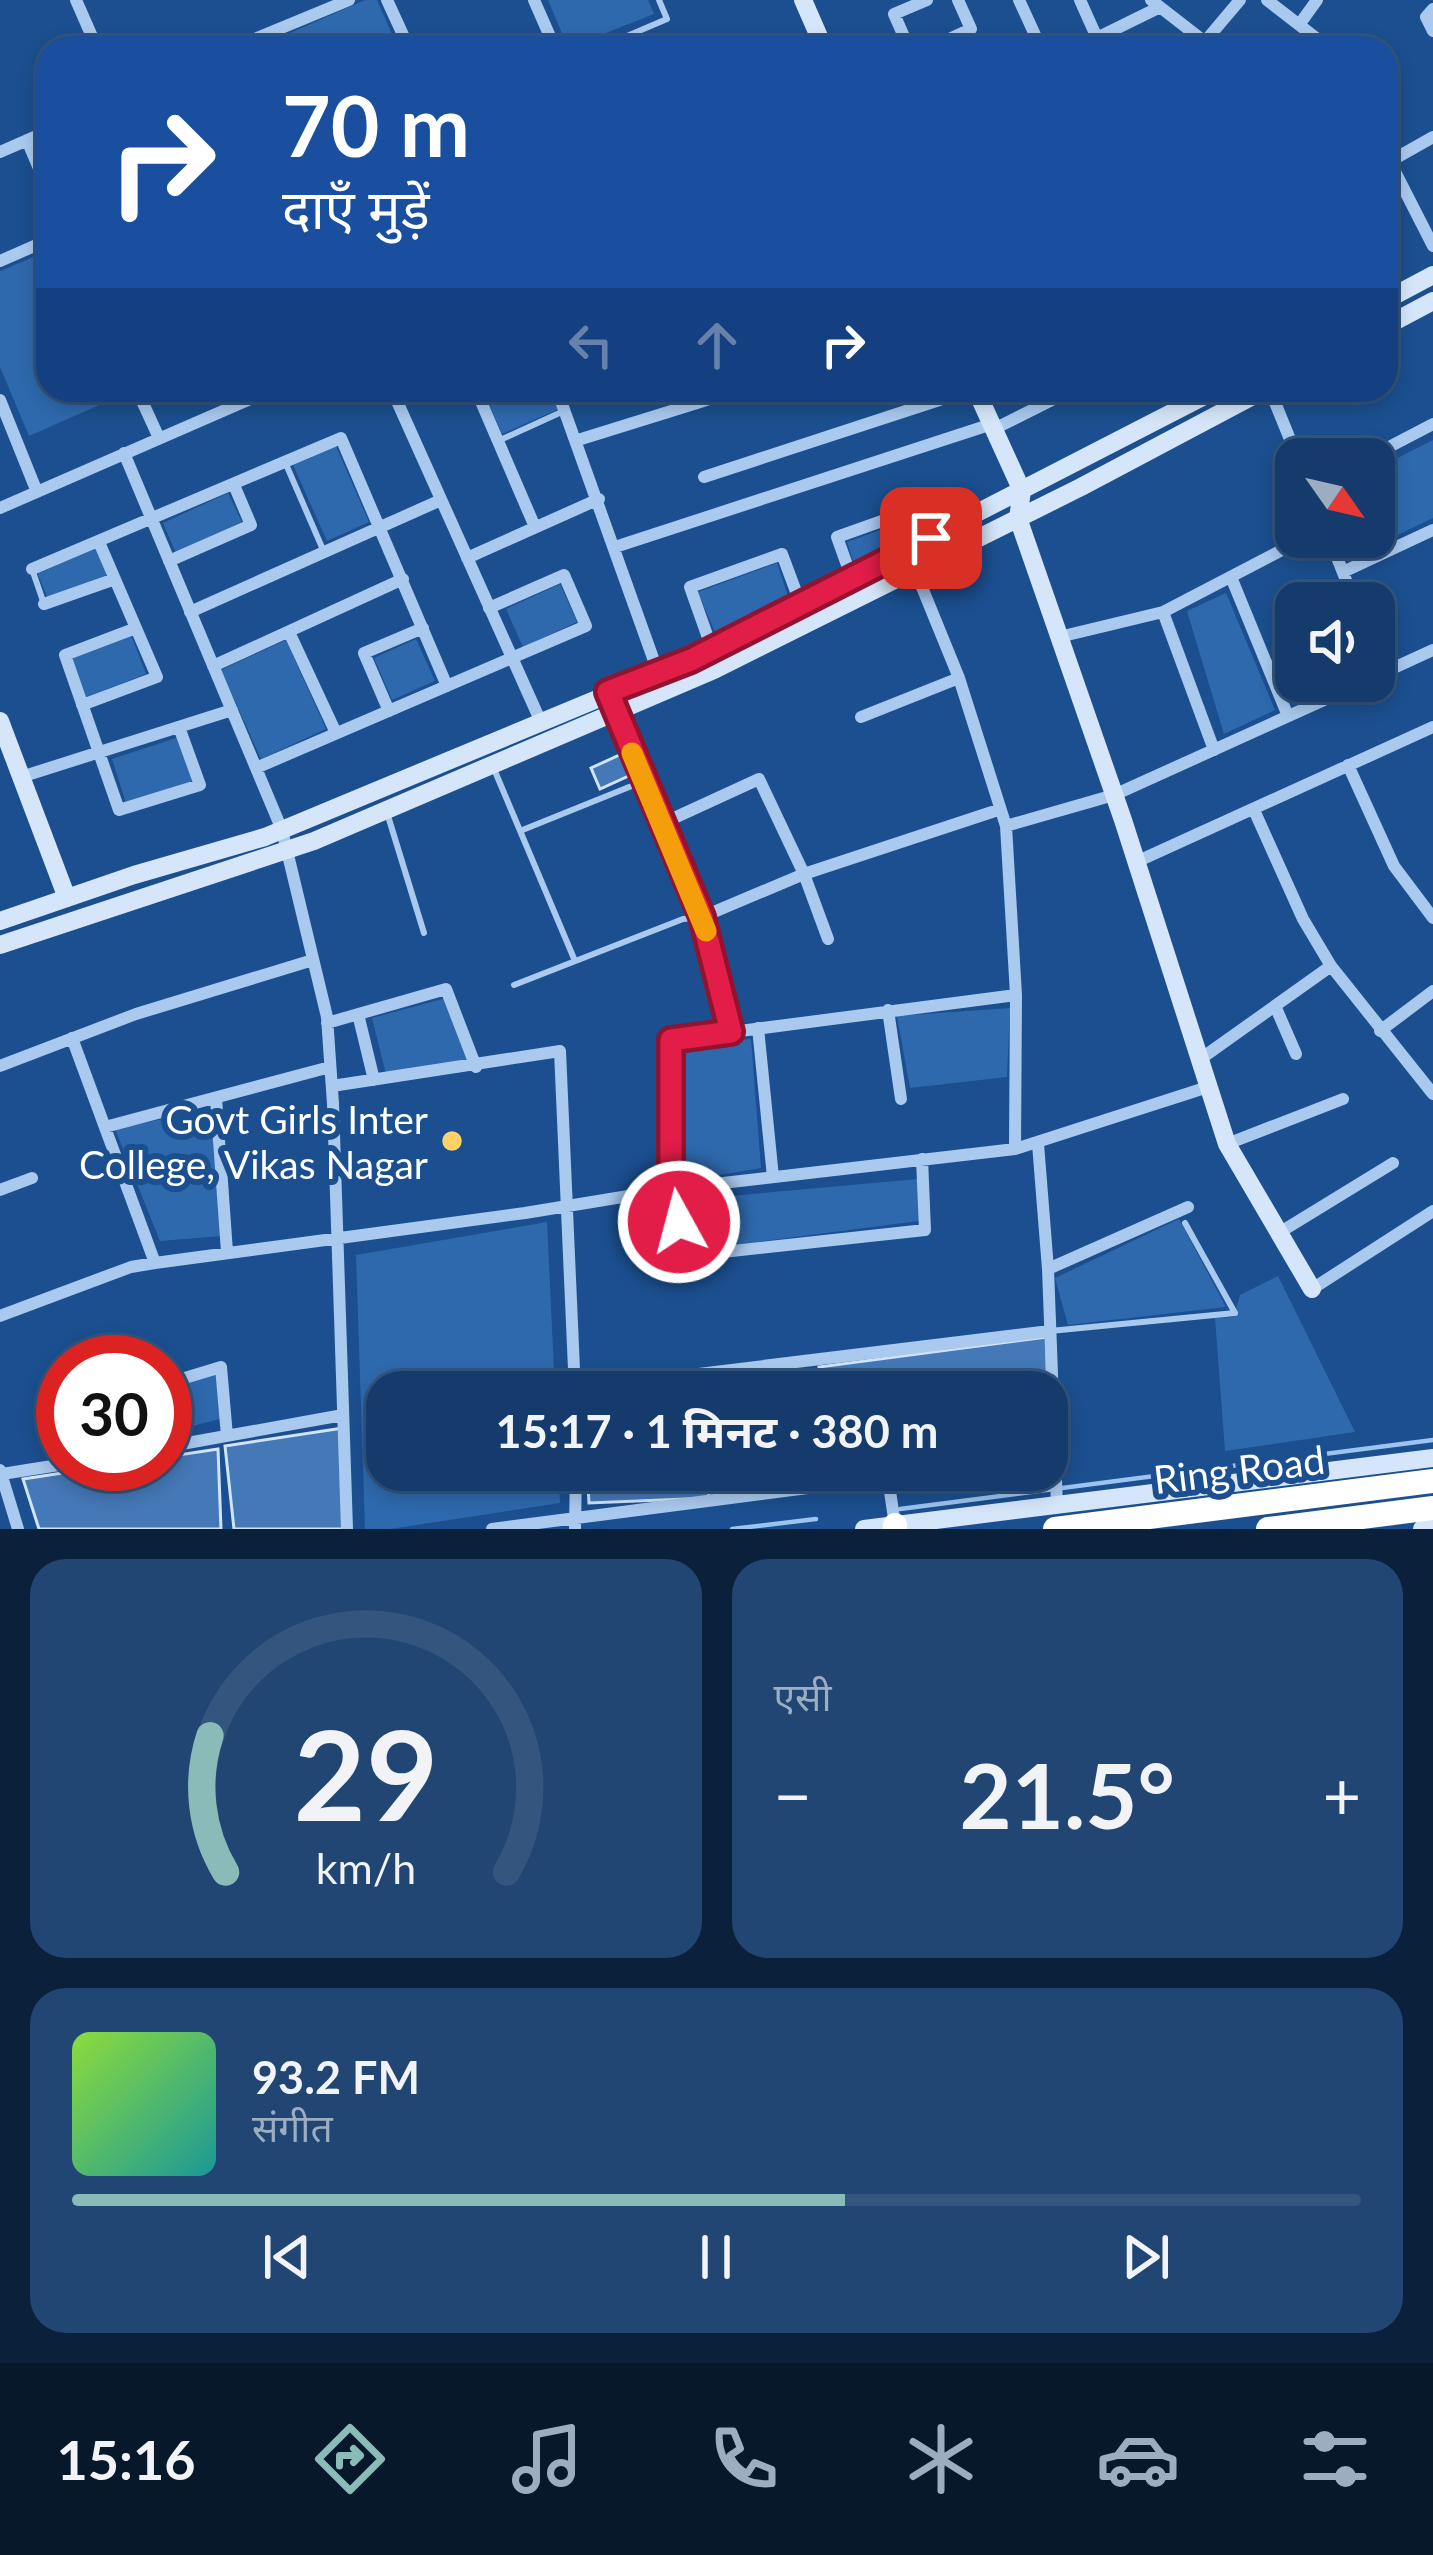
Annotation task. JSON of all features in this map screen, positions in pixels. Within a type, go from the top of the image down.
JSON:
[{"type":"highway","name":"Ring Road","points":[[1056,1510],[1433,1481]]},
{"type":"highway","name":"Ring Road","points":[[1268,1529],[1433,1508]]},
{"type":"street","points":[[76,0],[92,36]]},
{"type":"street","points":[[262,36],[349,0]]},
{"type":"street","points":[[387,0],[404,36]]},
{"type":"street","points":[[534,0],[550,36]]},
{"type":"street","points":[[802,0],[818,36]]},
{"type":"street","points":[[904,36],[894,14],[927,0]]},
{"type":"street","points":[[956,36],[971,29],[958,0]]},
{"type":"street","points":[[1019,0],[1036,36]]},
{"type":"street","points":[[1080,0],[1096,36]]},
{"type":"street","points":[[1210,36],[1240,0]]},
{"type":"street","points":[[1267,0],[1313,36]]},
{"type":"street","points":[[1299,25],[1317,0]]},
{"type":"street","points":[[1100,36],[1155,4],[1192,36]]},
{"type":"street","points":[[1433,9],[1426,17],[1433,31]]},
{"type":"street","points":[[0,152],[36,136]]},
{"type":"street","points":[[1398,154],[1433,137]]},
{"type":"street","points":[[27,140],[36,161]]},
{"type":"street","points":[[1398,181],[1433,246]]},
{"type":"street","points":[[0,261],[36,245]]},
{"type":"street","points":[[1398,294],[1433,275]]},
{"type":"street","points":[[1398,320],[1433,301]]},
{"type":"street","points":[[0,400],[37,492]]},
{"type":"street","points":[[142,402],[159,438]]},
{"type":"street","points":[[0,508],[232,402]]},
{"type":"street","points":[[397,402],[540,720]]},
{"type":"street","points":[[481,402],[535,527]]},
{"type":"street","points":[[562,402],[658,672]]},
{"type":"street","points":[[578,440],[681,402]]},
{"type":"street","points":[[704,477],[936,402]]},
{"type":"street","points":[[979,402],[1022,491],[1018,518],[1227,1144],[1312,1289],[1433,1211]]},
{"type":"street","points":[[615,548],[993,427],[1044,402]]},
{"type":"street","points":[[0,921],[282,830],[712,650],[1193,402]]},
{"type":"street","points":[[0,945],[289,850],[616,713],[714,670],[1244,402]]},
{"type":"street","points":[[1272,402],[1289,438]]},
{"type":"street","points":[[1395,444],[1433,424]]},
{"type":"street","points":[[32,569],[341,438],[447,686]]},
{"type":"street","points":[[124,454],[282,830],[327,1023],[347,1529]]},
{"type":"street","points":[[169,560],[251,525],[234,485]]},
{"type":"street","points":[[467,558],[599,499]]},
{"type":"street","points":[[190,612],[441,500]]},
{"type":"street","points":[[852,578],[837,537],[921,507],[931,538]]},
{"type":"street","points":[[1343,572],[1433,530]]},
{"type":"street","points":[[82,705],[157,677],[99,542]]},
{"type":"street","points":[[712,650],[690,587],[782,554],[801,604]]},
{"type":"street","points":[[1059,637],[1163,612],[1275,554]]},
{"type":"street","points":[[1337,558],[1347,582]]},
{"type":"street","points":[[915,569],[959,678],[1006,826],[1016,995],[1016,1149]]},
{"type":"street","points":[[256,768],[586,626],[564,575],[489,608]]},
{"type":"street","points":[[1231,577],[1288,716]]},
{"type":"street","points":[[44,604],[115,578]]},
{"type":"street","points":[[213,666],[403,580]]},
{"type":"street","points":[[1163,612],[1214,750]]},
{"type":"street","points":[[136,628],[64,655],[119,810],[200,784],[179,727]]},
{"type":"street","points":[[389,711],[364,653],[423,628]]},
{"type":"street","points":[[289,632],[336,734]]},
{"type":"street","points":[[1395,667],[1433,650]]},
{"type":"street","points":[[861,717],[959,678]]},
{"type":"street","points":[[608,692],[702,917],[731,1032]]},
{"type":"street","points":[[1006,826],[1114,795],[1319,702]]},
{"type":"street","points":[[21,777],[232,710]]},
{"type":"street","points":[[0,722],[67,898]]},
{"type":"street","points":[[1136,862],[1429,728],[1433,746]]},
{"type":"street","points":[[484,744],[493,766]]},
{"type":"street","points":[[1348,765],[1394,866],[1433,918]]},
{"type":"street","points":[[661,824],[759,779],[804,874],[828,939]]},
{"type":"street","points":[[380,789],[386,811]]},
{"type":"street","points":[[702,917],[804,874],[998,810]]},
{"type":"street","points":[[1254,810],[1303,919],[1331,966],[1433,1094]]},
{"type":"street","points":[[0,1066],[136,1014],[313,960]]},
{"type":"street","points":[[1199,1060],[1331,966]]},
{"type":"street","points":[[327,1023],[446,989],[476,1066]]},
{"type":"street","points":[[1380,1031],[1433,991]]},
{"type":"street","points":[[922,1159],[925,1230],[686,1256],[671,1189],[671,1040],[1016,995]]},
{"type":"street","points":[[1276,1008],[1296,1054]]},
{"type":"street","points":[[888,1010],[901,1099]]},
{"type":"street","points":[[358,1014],[374,1080]]},
{"type":"street","points":[[758,1028],[773,1177]]},
{"type":"street","points":[[72,1038],[155,1263]]},
{"type":"street","points":[[332,1086],[560,1051],[574,1371]]},
{"type":"street","points":[[105,1127],[330,1067]]},
{"type":"street","points":[[0,1316],[155,1263],[525,1214],[671,1189],[1016,1149],[1208,1088]]},
{"type":"street","points":[[216,1098],[227,1252]]},
{"type":"street","points":[[1227,1144],[1343,1099]]},
{"type":"street","points":[[1038,1144],[1050,1371]]},
{"type":"street","points":[[1282,1232],[1393,1163]]},
{"type":"street","points":[[0,1190],[32,1178]]},
{"type":"street","points":[[1048,1269],[1188,1207]]},
{"type":"street","points":[[733,1371],[1050,1331]]},
{"type":"street","points":[[192,1375],[221,1366],[227,1436]]},
{"type":"street","points":[[192,1442],[343,1415]]},
{"type":"street","points":[[863,1529],[1056,1510],[1433,1458]]},
{"type":"street","points":[[18,1529],[1,1472],[36,1468]]},
{"type":"street","points":[[575,1522],[576,1491]]},
{"type":"street","points":[[492,1529],[831,1491]]},
{"type":"street","points":[[890,1491],[895,1523]]},
{"type":"street","points":[[1423,1529],[1433,1528]]},
{"type":"lane","points":[[627,36],[667,19],[658,0]]},
{"type":"lane","points":[[498,441],[566,410]]},
{"type":"lane","points":[[285,462],[324,552]]},
{"type":"lane","points":[[32,569],[44,604]]},
{"type":"lane","points":[[493,766],[575,961]]},
{"type":"lane","points":[[520,831],[644,781]]},
{"type":"lane","points":[[386,811],[424,933]]},
{"type":"lane","points":[[514,985],[683,920],[702,917]]},
{"type":"lane","points":[[1050,1331],[1235,1313],[1185,1222]]},
{"type":"shaded area","points":[[365,0],[377,0],[393,36],[283,36]]},
{"type":"shaded area","points":[[548,0],[648,0],[654,14],[598,36],[563,36]]},
{"type":"shaded area","points":[[36,256],[36,402],[106,402],[29,436],[0,367],[0,271]]},
{"type":"shaded area","points":[[488,402],[556,402],[559,409],[502,434]]},
{"type":"shaded area","points":[[1433,440],[1433,518],[1395,536],[1395,459]]},
{"type":"shaded area","points":[[336,446],[369,522],[327,541],[293,465]]},
{"type":"shaded area","points":[[228,493],[242,522],[176,553],[163,523]]},
{"type":"shaded area","points":[[914,518],[918,532],[854,564],[847,542]]},
{"type":"shaded area","points":[[96,548],[107,575],[48,599],[37,572]]},
{"type":"shaded area","points":[[777,563],[789,599],[716,635],[698,592]]},
{"type":"shaded area","points":[[560,584],[577,622],[523,647],[506,609]]},
{"type":"shaded area","points":[[1226,593],[1275,710],[1224,734],[1187,611]]},
{"type":"shaded area","points":[[131,635],[146,674],[86,697],[71,659]]},
{"type":"shaded area","points":[[416,639],[435,681],[392,700],[374,658]]},
{"type":"shaded area","points":[[286,640],[326,729],[261,759],[221,670]]},
{"type":"shaded area","points":[[179,737],[193,781],[126,803],[112,759]]},
{"type":"shaded area","points":[[446,998],[469,1060],[386,1074],[372,1018]]},
{"type":"shaded area","points":[[1010,1008],[1007,1077],[910,1088],[897,1016]]},
{"type":"shaded area","points":[[751,1039],[761,1168],[678,1182],[684,1044]]},
{"type":"shaded area","points":[[214,1108],[222,1236],[160,1241],[115,1129]]},
{"type":"shaded area","points":[[918,1179],[919,1221],[694,1250],[686,1200]]},
{"type":"shaded area","points":[[1179,1219],[1226,1307],[1068,1325],[1055,1278]]},
{"type":"shaded area","points":[[547,1222],[554,1371],[366,1371],[366,1491],[559,1491],[560,1503],[365,1529],[356,1255]]},
{"type":"shaded area","points":[[1278,1276],[1355,1432],[1225,1451],[1215,1318],[1234,1317],[1240,1295]]},
{"type":"shaded area","points":[[216,1374],[220,1419],[192,1426],[192,1382]]},
{"type":"building","points":[[626,752],[635,773],[600,789],[591,768]]},
{"type":"building","points":[[1047,1337],[1047,1371],[819,1371],[819,1367]]},
{"type":"building","points":[[343,1428],[347,1529],[234,1529],[225,1446]]},
{"type":"building","points":[[218,1449],[221,1529],[39,1529],[23,1479],[36,1477],[36,1491],[192,1491],[192,1453]]},
{"type":"building","points":[[588,1491],[709,1491],[709,1498],[589,1503]]},
{"type":"waterway","points":[[900,1509],[1433,1440]]},
{"type":"waterway","points":[[732,1529],[816,1519]]},
{"type":"slow traffic","points":[[632,753],[706,931]]},
{"type":"place","name":"Govt Girls Inter College, Vikas Nagar","points":[[452,1141]]},
{"type":"route","points":[[679,1222],[671,1189],[671,1040],[731,1032],[702,917],[608,692],[691,660],[931,538]]}]
